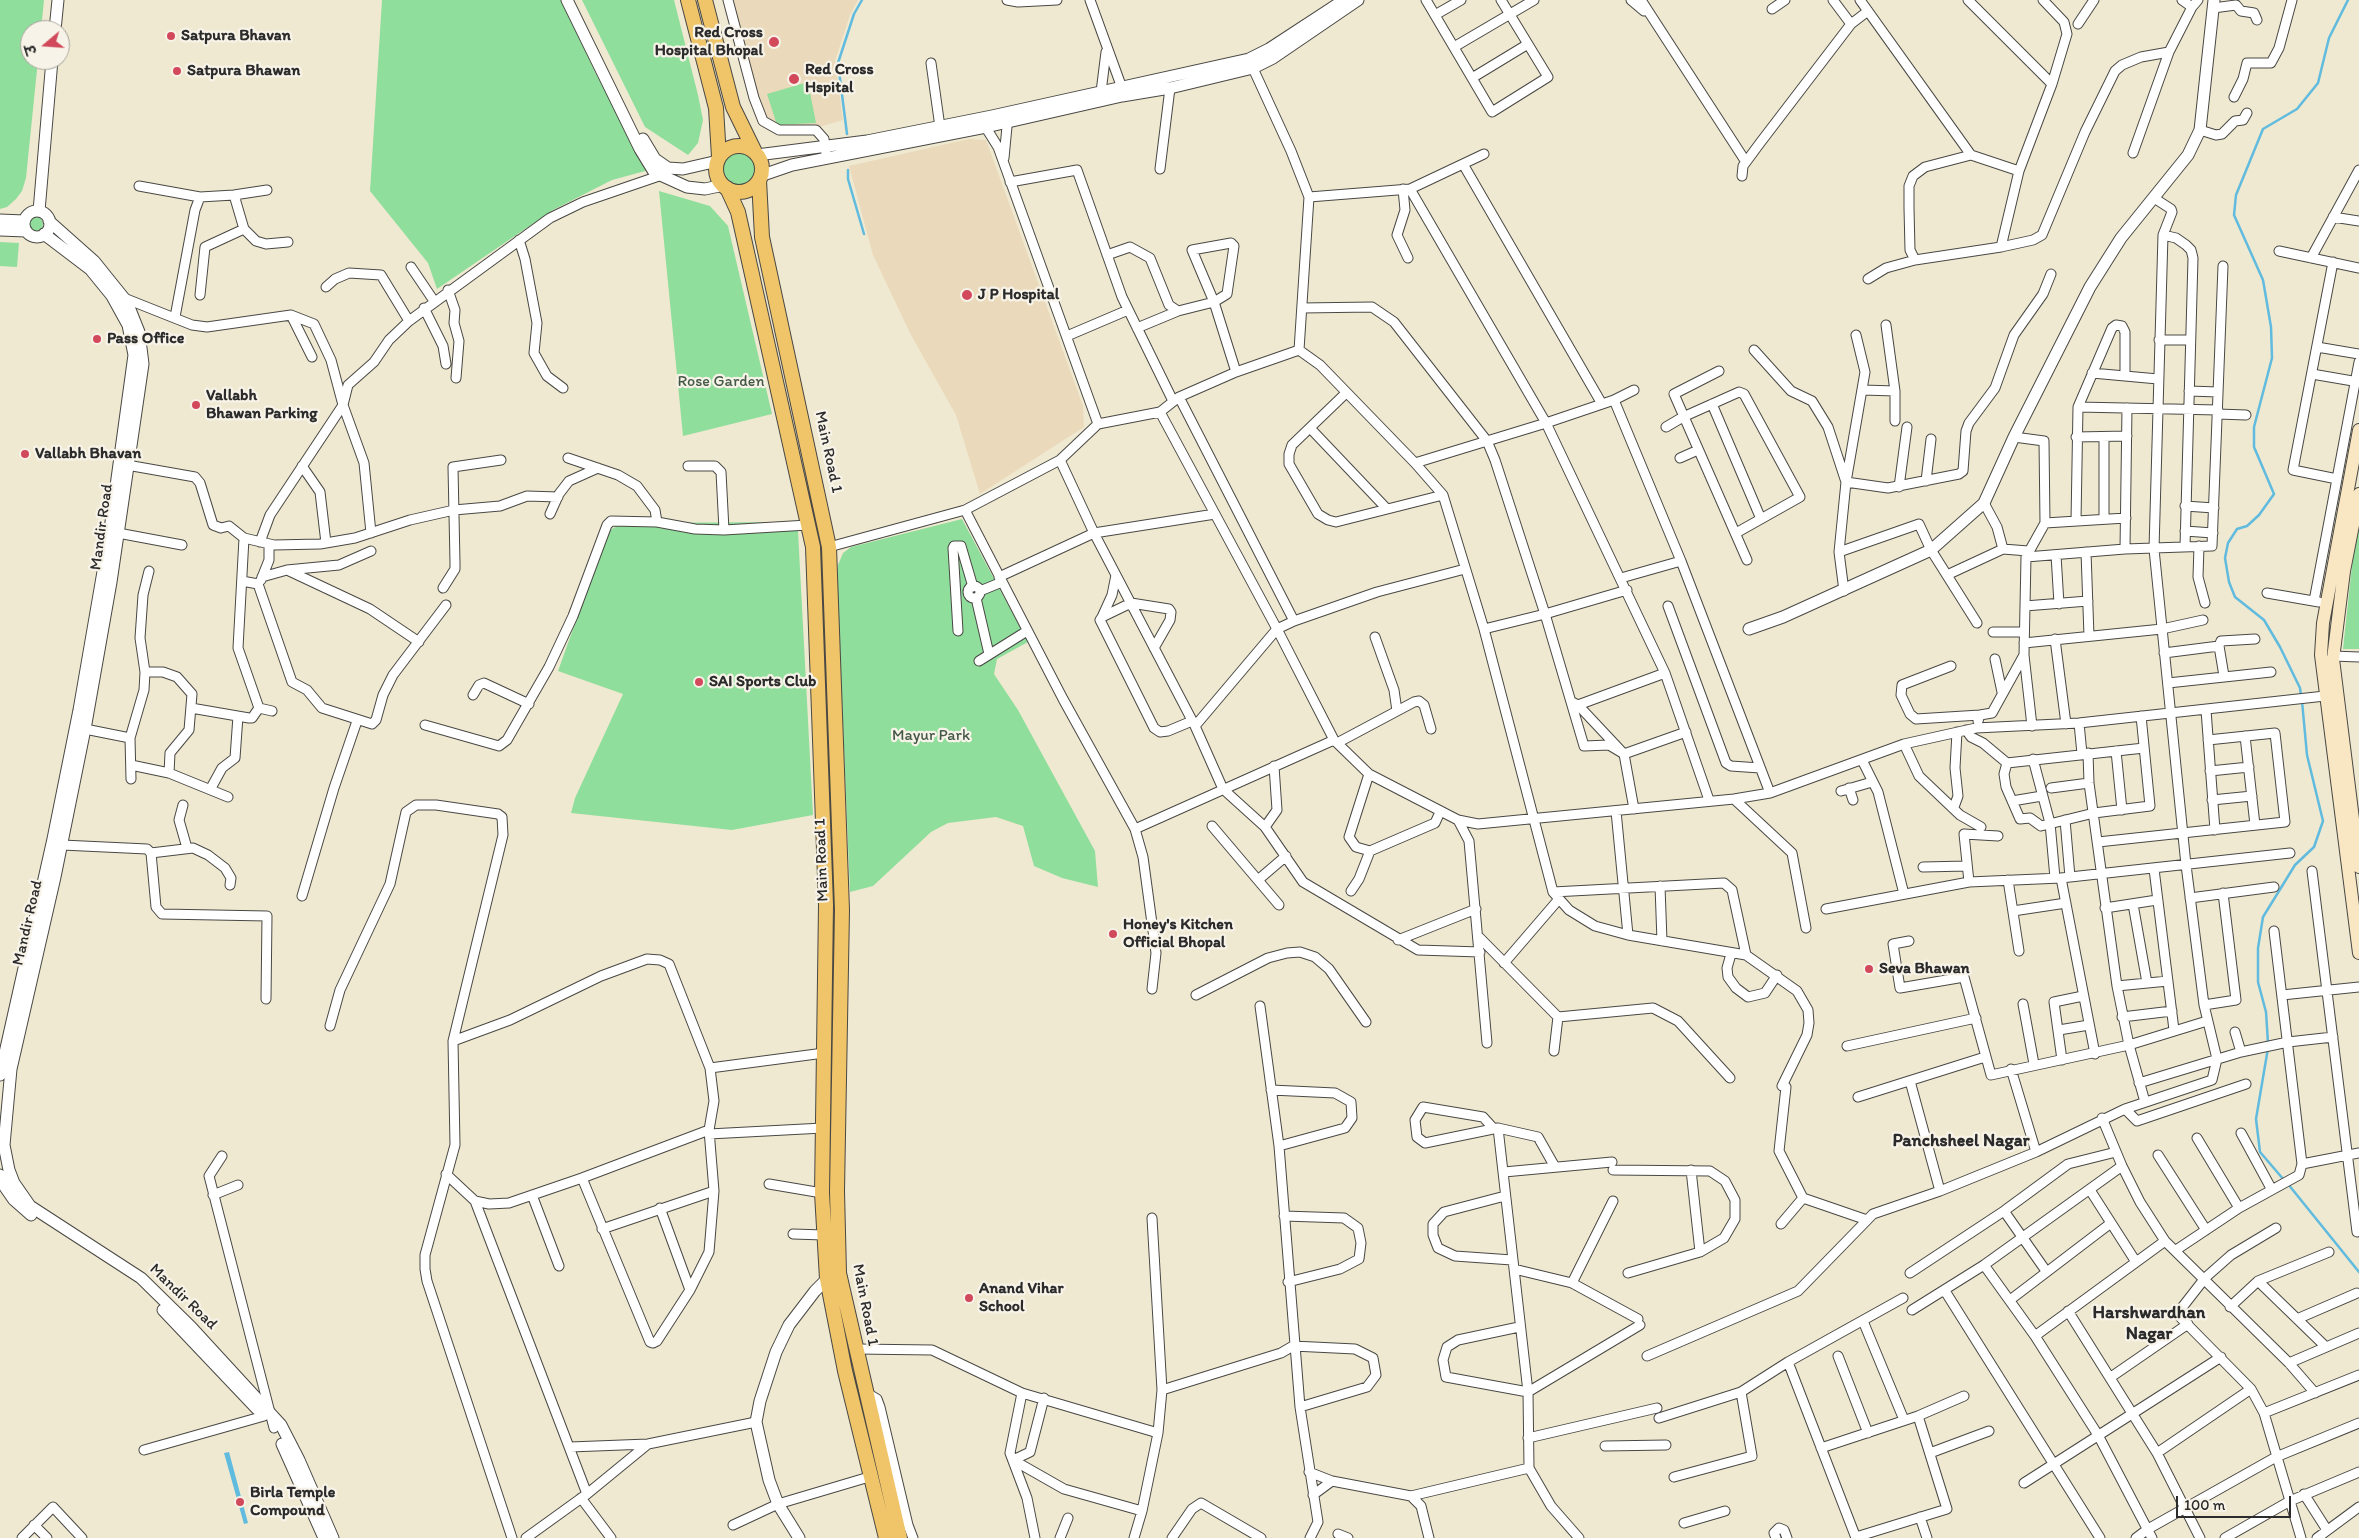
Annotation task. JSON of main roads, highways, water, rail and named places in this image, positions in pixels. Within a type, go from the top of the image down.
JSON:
[{"type":"main road","points":[[688,0],[716,108],[717,174],[726,187],[743,192],[752,187],[759,178],[761,163],[733,107],[705,0]]},
{"type":"main road","points":[[718,159],[725,150],[733,146],[742,146],[756,154]]},
{"type":"main road","name":"Main Road 1","points":[[759,178],[762,237],[829,547],[841,941],[837,1191],[839,1272],[900,1538]]},
{"type":"main road","name":"Main Road 1","points":[[726,187],[738,212],[813,547],[826,935],[822,1193],[827,1279],[869,1477],[886,1538]]},
{"type":"main road","points":[[2359,430],[2333,656],[2359,867]]},
{"type":"main road","points":[[2359,494],[2348,519],[2320,602],[2321,669],[2359,952]]},
{"type":"main road","points":[[826,935],[841,941]]},
{"type":"water","points":[[229,1452],[248,1523],[244,1524],[224,1453]]},
{"type":"waterway","points":[[847,134],[838,63],[854,14],[862,0]]},
{"type":"waterway","points":[[2301,696],[2300,688],[2280,647],[2264,620],[2235,597],[2229,582],[2225,558],[2228,543],[2237,529],[2247,526],[2259,515],[2274,494],[2254,447],[2254,427],[2272,358],[2271,327],[2263,280],[2234,215],[2236,195],[2263,129],[2297,109],[2318,83],[2329,38],[2348,0]]},
{"type":"waterway","points":[[848,170],[848,179],[864,234]]},
{"type":"waterway","points":[[2268,1043],[2266,1012],[2258,982],[2258,948],[2263,917],[2295,865],[2314,847],[2323,821],[2307,755],[2302,701]]},
{"type":"waterway","points":[[2268,1048],[2256,1119],[2260,1152],[2284,1180]]},
{"type":"waterway","points":[[2288,1184],[2359,1272]]},
{"type":"place","name":"Satpura Bhavan","points":[[171,36]]},
{"type":"place","name":"Red Cross Hospital Bhopal","points":[[774,42]]},
{"type":"place","name":"Satpura Bhawan","points":[[177,71]]},
{"type":"place","name":"Red Cross Hspital","points":[[794,79]]},
{"type":"place","name":"J P Hospital","points":[[967,295]]},
{"type":"place","name":"Pass Office","points":[[97,339]]},
{"type":"place","name":"Vallabh Bhawan Parking","points":[[196,405]]},
{"type":"place","name":"Vallabh Bhavan","points":[[25,454]]},
{"type":"place","name":"SAI Sports Club","points":[[699,682]]},
{"type":"place","name":"Honey's Kitchen Official Bhopal","points":[[1113,934]]},
{"type":"place","name":"Seva Bhawan","points":[[1869,969]]},
{"type":"place","name":"Anand Vihar School","points":[[969,1298]]},
{"type":"place","name":"Birla Temple Compound","points":[[240,1502]]},
{"type":"district","name":"Panchsheel Nagar","points":[[1961,1141]]},
{"type":"district","name":"Harshwardhan Nagar","points":[[2149,1324]]},
{"type":"park label","name":"Rose Garden","points":[[721,382]]},
{"type":"park label","name":"Mayur Park","points":[[931,736]]}]
